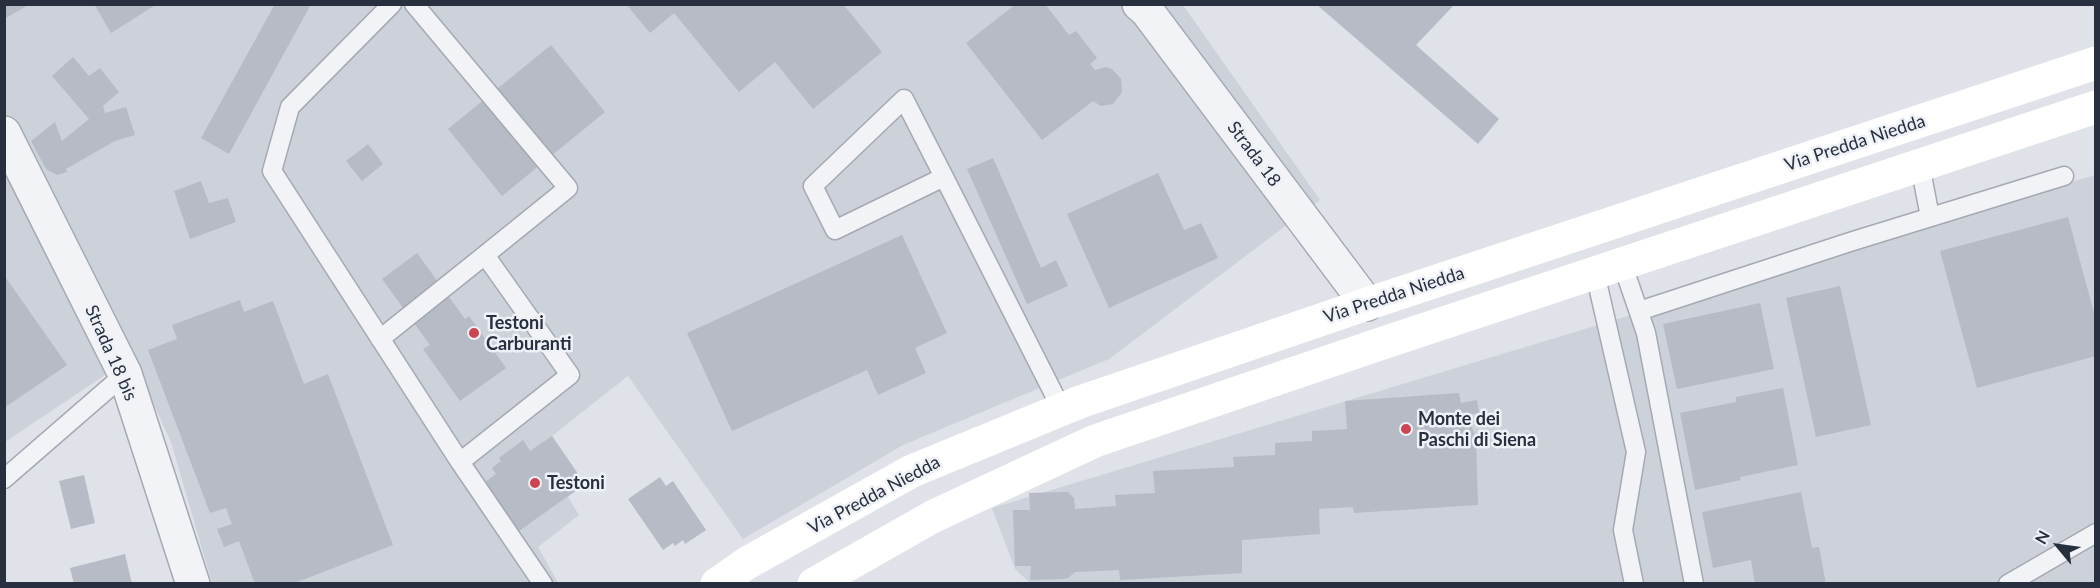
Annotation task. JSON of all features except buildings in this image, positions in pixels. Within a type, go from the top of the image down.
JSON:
[{"type":"main road","name":"Via Predda Niedda","points":[[717,584],[747,563],[912,471],[1062,410],[1367,304],[2096,63]]},
{"type":"main road","points":[[814,584],[932,517],[1095,441],[1380,344],[2096,107]]},
{"type":"street","name":"Strada 18","points":[[1139,4],[1367,304]]},
{"type":"street","name":"Strada 18 bis","points":[[4,132],[125,374],[193,584]]},
{"type":"lane","points":[[392,4],[290,107],[272,171],[460,462],[543,584]]},
{"type":"lane","points":[[380,339],[568,188],[414,4]]},
{"type":"lane","points":[[944,177],[835,230],[813,186],[904,99],[944,177],[1062,410]]},
{"type":"lane","points":[[1920,165],[1930,217]]},
{"type":"lane","points":[[1639,311],[2064,176]]},
{"type":"lane","points":[[460,462],[570,375],[485,255]]},
{"type":"lane","points":[[1608,268],[1639,311],[1646,333],[1694,584]]},
{"type":"lane","points":[[1608,268],[1636,452],[1623,530],[1634,584]]},
{"type":"lane","points":[[4,479],[125,374]]},
{"type":"lane","points":[[2008,584],[2096,533]]},
{"type":"shaded area","points":[[5,5],[1183,5],[1320,200],[1109,359],[903,445],[743,539],[628,376],[552,436],[585,484],[568,497],[579,515],[538,547],[558,583],[212,583],[171,442],[132,357],[5,442]]},
{"type":"shaded area","points":[[2095,175],[2095,583],[1030,583],[1015,569],[992,508]]},
{"type":"place","name":"Testoni Carburanti","points":[[474,333]]},
{"type":"place","name":"Monte dei Paschi di Siena","points":[[1406,429]]},
{"type":"place","name":"Testoni","points":[[535,483]]}]
